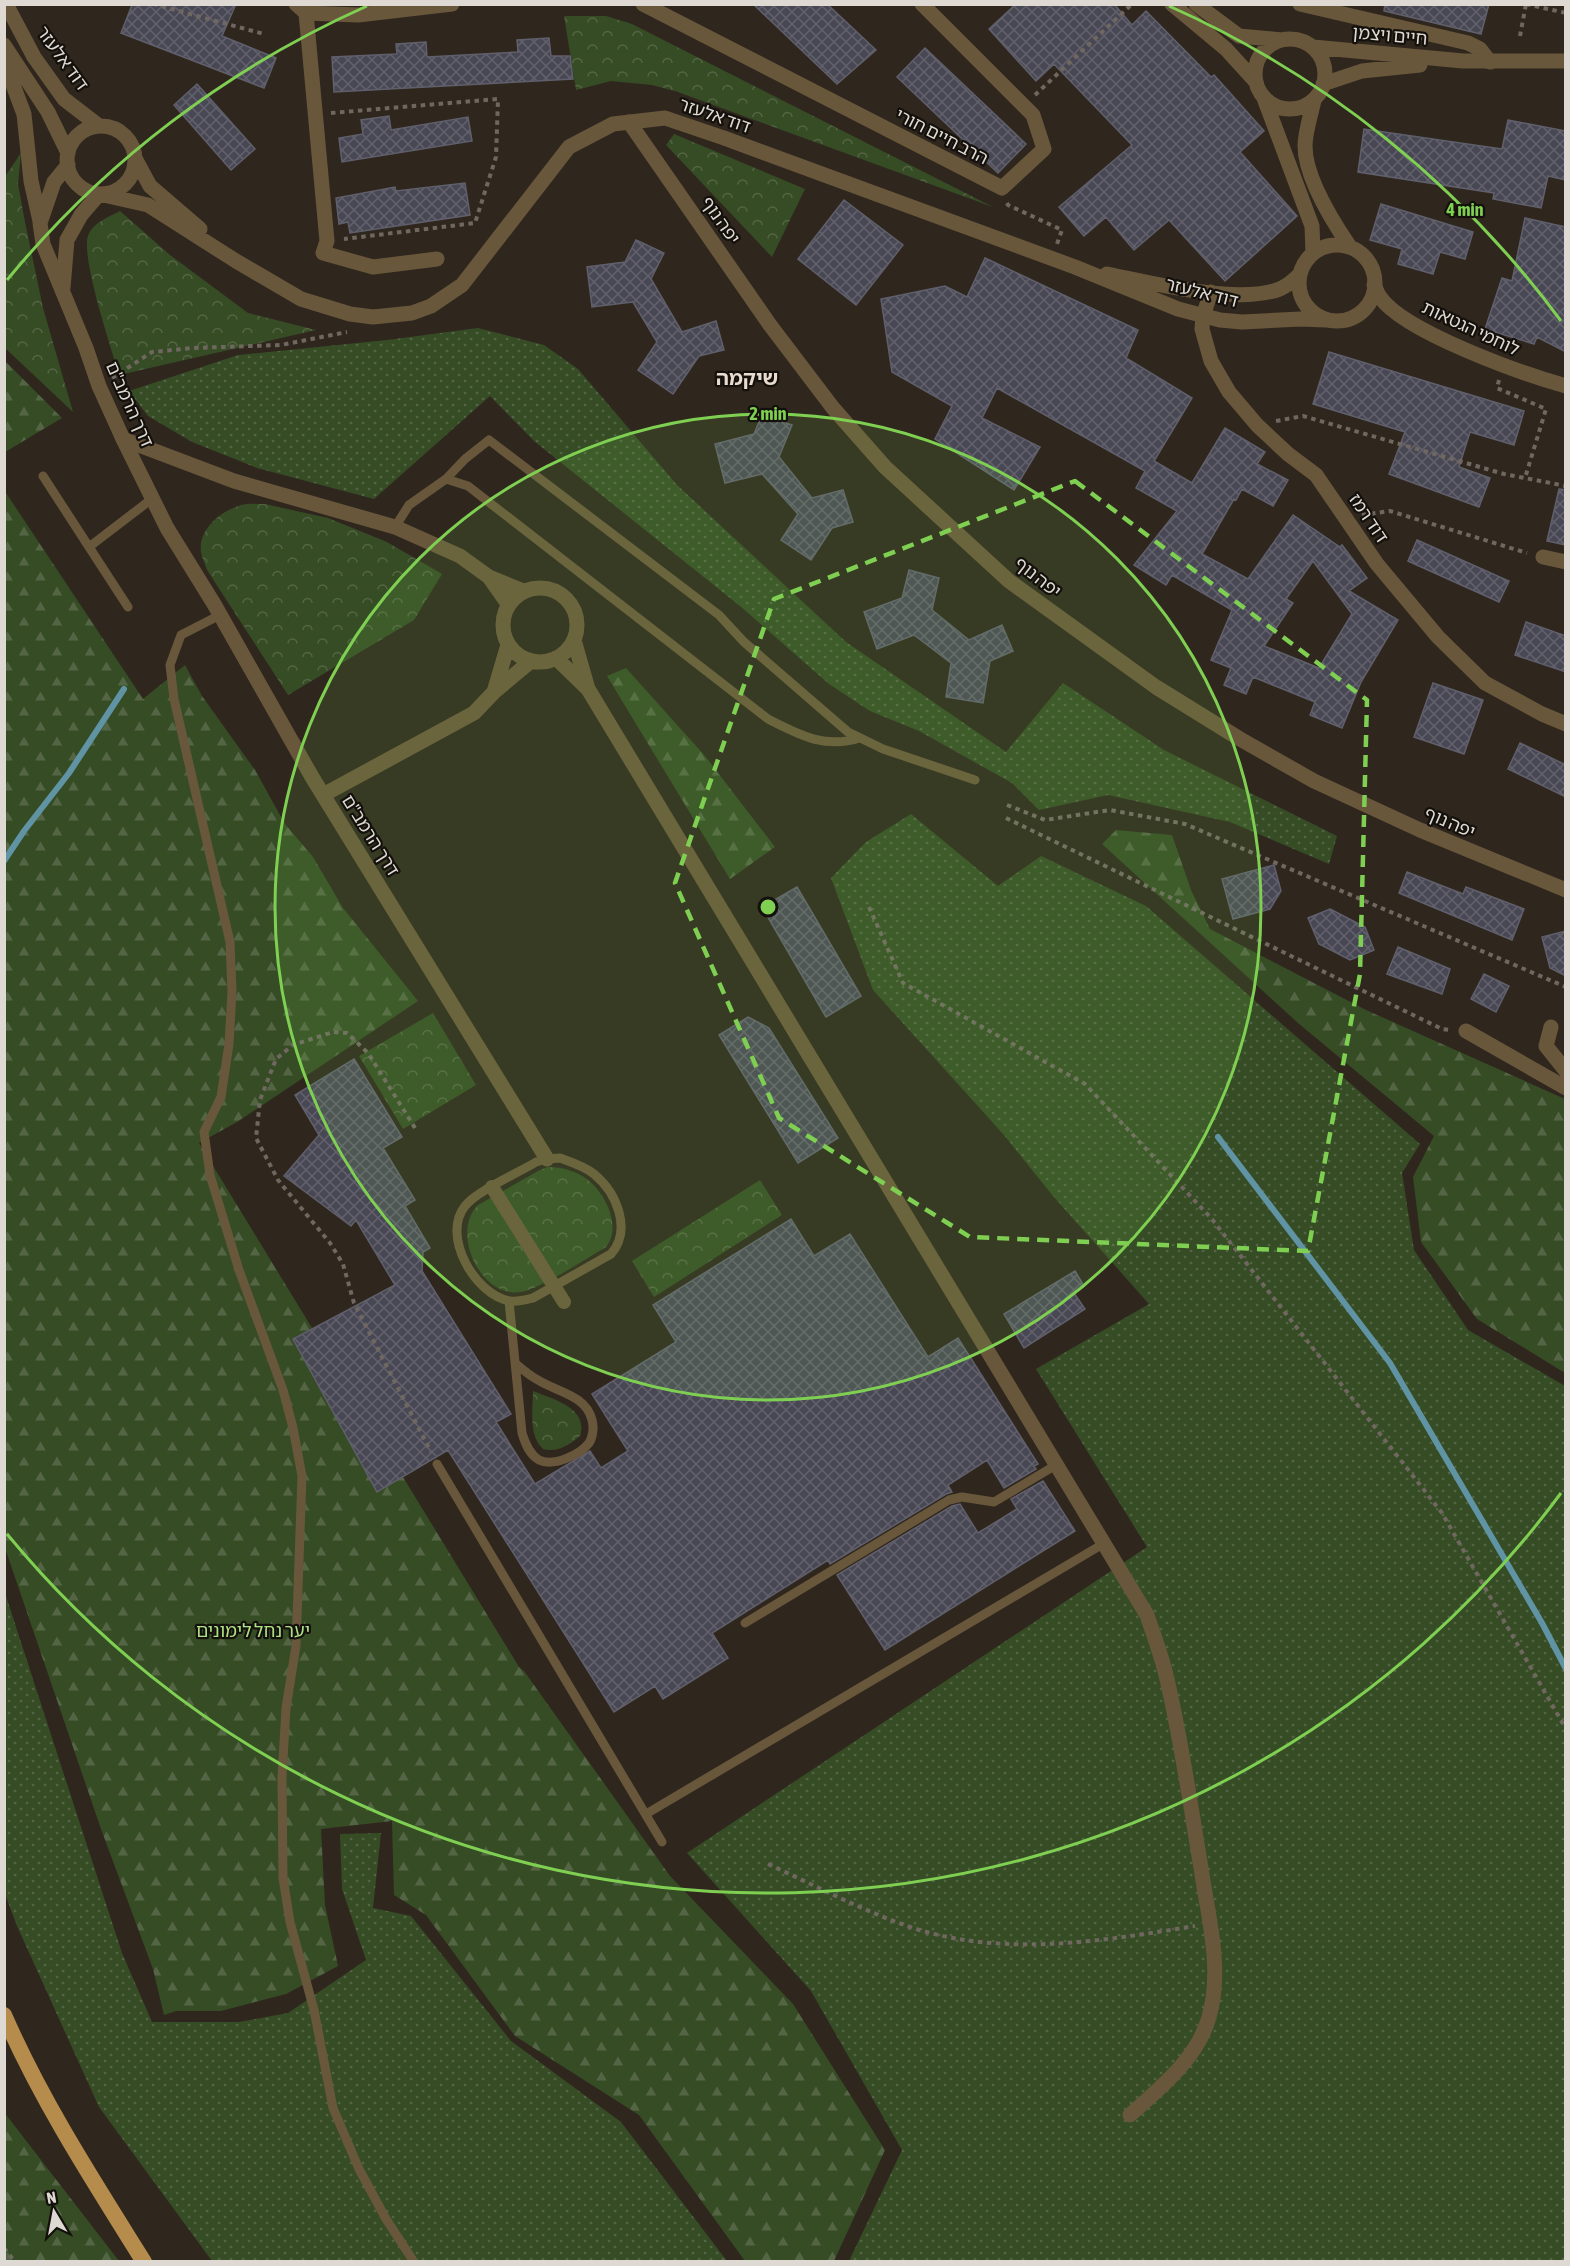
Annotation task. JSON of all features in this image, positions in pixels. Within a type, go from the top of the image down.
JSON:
[{"type":"highway","points":[[4,2015],[19,2049],[79,2158],[144,2262]]},
{"type":"street","name":"דוד אלעזר","points":[[6,4],[34,57],[64,99],[99,126]]},
{"type":"street","points":[[437,259],[373,267],[323,253],[327,241],[315,114],[301,9],[358,15],[452,4]]},
{"type":"street","name":"הרב חיים חורי","points":[[643,4],[1002,188]]},
{"type":"street","points":[[922,4],[1033,115],[1044,149],[1002,188]]},
{"type":"street","points":[[1172,4],[1226,49],[1256,82],[1312,226],[1313,253]]},
{"type":"street","points":[[1196,4],[1239,36],[1293,39],[1313,47],[1320,56],[1325,67],[1323,84],[1314,100],[1305,145],[1308,162],[1322,200],[1350,248]]},
{"type":"street","points":[[1300,4],[1468,43],[1480,49],[1490,62]]},
{"type":"street","points":[[1256,82],[1255,72],[1263,51],[1282,40]]},
{"type":"street","points":[[4,45],[48,112],[68,159],[71,177],[78,185],[87,192],[99,194],[111,193],[128,182],[134,172],[136,160],[134,148],[121,131],[112,127],[99,126],[87,129],[77,136],[68,159],[54,182],[40,223]]},
{"type":"street","name":"חיים ויצמן","points":[[1313,47],[1463,61],[1566,61]]},
{"type":"street","name":"דרך הרמב\"ם","points":[[4,61],[24,114],[31,181],[43,244],[86,348],[99,386],[167,528],[312,777],[547,1159]]},
{"type":"street","name":"חיים ויצמן","points":[[1323,84],[1362,71],[1463,61]]},
{"type":"street","points":[[1264,98],[1280,108],[1292,110],[1304,107],[1314,100]]},
{"type":"street","name":"דוד אלעזר","points":[[99,194],[148,205],[236,261],[302,299],[350,314],[373,317],[412,313],[431,306],[462,285],[569,147],[613,124],[665,118],[1075,267],[1178,309],[1203,316],[1242,322],[1326,320]]},
{"type":"street","name":"יפה נוף","points":[[629,122],[770,325],[833,408],[885,467],[1009,581],[1156,687],[1314,781],[1420,830],[1566,891]]},
{"type":"street","name":"דוד אלעזר","points":[[136,160],[150,186],[236,261]]},
{"type":"street","name":"דרך הרמב\"ם","points":[[62,294],[67,240],[81,215],[99,194]]},
{"type":"street","points":[[1336,245],[1350,248],[1361,254],[1370,264],[1374,277],[1373,295],[1367,307],[1357,316],[1340,322],[1314,315],[1302,301],[1299,288],[1299,275],[1305,263],[1313,253],[1323,248],[1336,245]]},
{"type":"street","name":"דוד אלעזר","points":[[1075,267],[1211,292],[1263,293],[1289,285],[1299,275]]},
{"type":"street","name":"לוחמי הגטאות","points":[[1374,285],[1380,298],[1416,326],[1502,365],[1566,387]]},
{"type":"street","name":"דוד רמז","points":[[1211,292],[1203,316],[1204,339],[1211,361],[1229,392],[1257,425],[1288,454],[1316,475],[1377,564],[1430,628],[1485,683],[1542,714],[1566,724]]},
{"type":"street","points":[[123,439],[234,481],[395,526],[460,556],[489,577],[524,591]]},
{"type":"street","points":[[1543,557],[1566,562]]},
{"type":"street","points":[[489,577],[508,604]]},
{"type":"street","points":[[536,587],[549,588],[561,594],[576,614],[577,627],[574,640],[570,647],[556,658],[544,662],[531,661],[514,652],[508,645],[502,625],[508,604],[524,591],[536,587]]},
{"type":"street","points":[[574,640],[588,688],[1147,1615],[1165,1670],[1186,1775],[1209,1924],[1214,1995],[1209,2019],[1197,2043],[1175,2072],[1130,2115]]},
{"type":"street","points":[[494,692],[508,645]]},
{"type":"street","points":[[556,658],[588,688]]},
{"type":"street","points":[[323,795],[474,713],[494,692],[531,661]]},
{"type":"street","points":[[1551,1027],[1546,1046],[1566,1071]]},
{"type":"street","points":[[1466,1031],[1566,1088]]},
{"type":"street","points":[[492,1187],[564,1302]]},
{"type":"lane","points":[[395,526],[409,505],[446,479],[465,459],[489,440],[719,615],[744,642],[849,732],[883,749],[975,780]]},
{"type":"lane","points":[[43,476],[128,607]]},
{"type":"lane","points":[[446,479],[468,486],[768,719],[806,738],[843,744],[860,738]]},
{"type":"lane","points":[[89,547],[153,498]]},
{"type":"lane","points":[[216,609],[181,635],[170,665],[174,699],[230,942],[232,992],[229,1044],[221,1097],[204,1132],[210,1175],[239,1270],[283,1390],[302,1476],[296,1646],[286,1708],[282,1777],[283,1878],[290,1922],[314,2010],[333,2108],[358,2169],[386,2219],[414,2262]]},
{"type":"lane","points":[[560,1158],[594,1174],[606,1187],[616,1204],[622,1234],[611,1254],[532,1298],[509,1301],[497,1297],[475,1279],[468,1269],[458,1242],[457,1231],[464,1207],[473,1198],[536,1162],[547,1159],[560,1158]]},
{"type":"lane","points":[[509,1301],[515,1364],[522,1433],[530,1452],[537,1459],[545,1462],[574,1455],[590,1442],[593,1432],[592,1420],[582,1403],[573,1396],[539,1381],[515,1364]]},
{"type":"lane","points":[[437,1464],[663,1842]]},
{"type":"lane","points":[[745,1623],[949,1500],[962,1497],[994,1502],[1056,1465]]},
{"type":"lane","points":[[646,1814],[1103,1544]]},
{"type":"path","points":[[153,4],[264,34]]},
{"type":"path","points":[[1024,106],[1132,4]]},
{"type":"path","points":[[1520,36],[1526,4],[1566,13]]},
{"type":"path","points":[[315,114],[498,99],[496,157],[475,223],[327,241]]},
{"type":"path","points":[[1002,188],[1008,205],[1062,230],[1052,259]]},
{"type":"path","points":[[99,386],[152,352],[281,345],[345,333],[373,317]]},
{"type":"path","points":[[1502,365],[1497,388],[1546,409],[1525,478]]},
{"type":"path","points":[[1257,425],[1303,416],[1504,474],[1566,486]]},
{"type":"path","points":[[1347,520],[1368,513],[1390,511],[1543,557]]},
{"type":"path","points":[[1007,805],[1045,820],[1110,810],[1185,824],[1566,987]]},
{"type":"path","points":[[1006,818],[1442,1029],[1466,1031]]},
{"type":"path","points":[[869,906],[903,983],[1085,1084],[1211,1218],[1442,1513],[1566,1729]]},
{"type":"path","points":[[415,1128],[369,1053],[347,1033],[333,1032],[293,1045],[276,1059],[260,1100],[256,1137],[278,1180],[330,1243],[343,1264],[354,1303],[437,1464]]},
{"type":"path","points":[[768,1864],[867,1911],[913,1928],[990,1942],[1045,1945],[1110,1940],[1209,1924]]},
{"type":"path","points":[[4,2248],[15,2262]]},
{"type":"highlighted area","points":[[1075,481],[1367,700],[1360,974],[1308,1251],[970,1237],[779,1118],[675,883],[774,599]]},
{"type":"green space","points":[[564,16],[606,16],[632,24],[993,207],[675,91],[652,85],[611,81],[576,90]]},
{"type":"green space","points":[[674,134],[805,189],[772,257],[666,145]]},
{"type":"green space","points":[[21,153],[18,184],[25,222],[43,308],[73,412],[5,348],[4,178]]},
{"type":"green space","points":[[120,211],[170,255],[248,313],[316,330],[119,375],[93,283],[87,247],[88,236],[93,227]]},
{"type":"green space","points":[[478,328],[544,345],[578,369],[677,485],[846,642],[1006,752],[1063,683],[1164,750],[1337,836],[1329,864],[1230,822],[1108,795],[1039,810],[1012,783],[919,731],[870,711],[829,684],[740,606],[534,441],[490,396],[374,499],[257,468],[192,442],[148,416],[129,391],[238,355]]},
{"type":"green space","points":[[5,361],[62,418],[5,452]]},
{"type":"green space","name":"יער נחל לימונים","points":[[4,490],[143,699],[185,665],[202,696],[255,770],[285,824],[313,857],[343,908],[418,1001],[237,1122],[199,1143],[519,1667],[670,1876],[793,2004],[885,2150],[834,2261],[745,2261],[639,2115],[515,2036],[426,1915],[394,1895],[392,1821],[321,1829],[325,1905],[338,1966],[286,1994],[221,2011],[176,2011],[164,2015],[153,1969],[101,1829],[5,1548]]},
{"type":"green space","points":[[265,504],[328,518],[387,542],[442,574],[414,620],[288,695],[207,570],[201,552],[203,536],[219,516],[241,505]]},
{"type":"green space","points":[[626,668],[705,756],[775,847],[730,879],[607,676]]},
{"type":"green space","points":[[911,814],[998,886],[1041,856],[1146,906],[1420,1144],[1402,1173],[1414,1250],[1468,1330],[1565,1386],[1565,2261],[849,2261],[902,2150],[811,1991],[687,1853],[1147,1547],[1036,1369],[1149,1304],[1053,1196],[1004,1135],[873,990],[831,878],[866,842]]},
{"type":"green space","points":[[1116,830],[1172,835],[1191,890],[1210,929],[1366,1010],[1565,1099],[1565,1373],[1477,1319],[1421,1242],[1413,1177],[1434,1136],[1298,1023],[1102,844]]},
{"type":"green space","points":[[433,1013],[476,1085],[403,1129],[359,1056]]},
{"type":"green space","points":[[548,1167],[574,1172],[595,1186],[610,1212],[611,1239],[606,1247],[539,1286],[520,1292],[506,1291],[493,1285],[474,1261],[467,1231],[470,1217],[478,1205]]},
{"type":"green space","points":[[760,1180],[782,1215],[654,1297],[632,1261]]},
{"type":"green space","points":[[533,1391],[559,1401],[574,1412],[581,1426],[580,1436],[563,1447],[553,1450],[543,1449],[533,1430]]},
{"type":"green space","points":[[4,1590],[122,1953],[152,2022],[239,2022],[288,2013],[366,1960],[342,1889],[340,1834],[381,1833],[373,1908],[411,1916],[511,2041],[621,2122],[727,2261],[212,2261],[99,2107],[17,1926],[5,1894]]},
{"type":"green space","points":[[5,2112],[7,2116],[119,2261],[5,2261]]},
{"type":"building","points":[[236,4],[222,36],[276,58],[264,88],[121,33],[132,5]]},
{"type":"building","points":[[753,4],[827,4],[876,50],[837,84]]},
{"type":"building","points":[[1016,4],[1114,4],[1132,25],[1146,11],[1211,77],[1214,75],[1264,131],[1240,152],[1297,216],[1225,281],[1169,220],[1134,250],[1106,217],[1084,236],[1059,207],[1132,145],[1054,64],[1036,81],[989,29]]},
{"type":"building","points":[[1385,4],[1489,4],[1481,34],[1384,11]]},
{"type":"building","points":[[549,38],[551,56],[570,56],[573,79],[334,92],[332,57],[397,54],[396,44],[426,42],[427,57],[518,52],[517,40]]},
{"type":"building","points":[[925,48],[1026,144],[998,173],[897,77]]},
{"type":"building","points":[[197,84],[255,149],[231,170],[174,105]]},
{"type":"building","points":[[389,116],[391,130],[468,117],[472,141],[342,162],[339,138],[363,134],[361,120]]},
{"type":"building","points":[[1508,120],[1566,131],[1566,180],[1548,176],[1541,208],[1493,199],[1494,193],[1358,172],[1364,129],[1502,149]]},
{"type":"building","points":[[465,183],[470,215],[350,233],[348,222],[339,224],[336,198],[395,187],[396,191]]},
{"type":"building","points":[[844,200],[903,245],[856,305],[798,259]]},
{"type":"building","points":[[1381,204],[1473,232],[1465,259],[1440,252],[1433,274],[1398,264],[1402,249],[1370,240]]},
{"type":"building","points":[[1525,218],[1566,227],[1566,352],[1537,337],[1534,344],[1485,329],[1502,278],[1512,281]]},
{"type":"building","points":[[636,240],[664,253],[651,279],[682,332],[716,321],[724,350],[699,356],[673,394],[638,370],[657,342],[633,302],[592,307],[587,267],[625,262]]},
{"type":"building","points":[[985,258],[1138,330],[1126,358],[1192,398],[1154,461],[1192,483],[1225,428],[1265,452],[1257,464],[1288,480],[1273,506],[1242,489],[1202,554],[1248,579],[1293,515],[1340,547],[1342,545],[1367,578],[1349,591],[1398,620],[1361,682],[1342,728],[1310,715],[1315,702],[1253,677],[1246,694],[1224,685],[1231,668],[1211,660],[1232,610],[1172,575],[1166,585],[1134,565],[1177,511],[1136,488],[1145,471],[997,388],[982,418],[1040,447],[1014,490],[935,439],[952,406],[892,372],[881,299],[945,286],[967,297]],"holes":[[[1313,561],[1352,614],[1319,668],[1264,646],[1293,603],[1286,599]]]},
{"type":"building","points":[[1329,352],[1524,411],[1514,445],[1470,432],[1459,467],[1490,478],[1479,507],[1389,474],[1405,432],[1313,404]]},
{"type":"building","points":[[762,415],[792,425],[779,457],[812,498],[843,490],[853,522],[832,528],[811,560],[781,540],[798,514],[762,474],[725,483],[715,444],[754,434]]},
{"type":"building","points":[[1559,489],[1566,490],[1566,545],[1547,541]]},
{"type":"building","points":[[1417,540],[1509,581],[1499,602],[1408,561]]},
{"type":"building","points":[[909,570],[939,578],[932,610],[969,640],[1002,625],[1013,651],[990,661],[983,703],[946,697],[951,663],[914,635],[877,649],[864,612],[902,598]]},
{"type":"building","points":[[1526,622],[1566,636],[1566,672],[1515,655]]},
{"type":"building","points":[[1433,683],[1483,700],[1464,754],[1414,737]]},
{"type":"building","points":[[1520,743],[1566,765],[1566,797],[1508,769]]},
{"type":"building","points":[[1274,865],[1281,891],[1270,909],[1233,919],[1222,879]]},
{"type":"building","points":[[1407,872],[1463,894],[1466,887],[1524,909],[1512,940],[1399,893]]},
{"type":"building","points":[[797,887],[861,996],[826,1017],[762,907]]},
{"type":"building","points":[[1330,909],[1365,927],[1374,950],[1350,960],[1319,944],[1308,918]]},
{"type":"building","points":[[1566,931],[1566,976],[1550,968],[1542,937]]},
{"type":"building","points":[[1398,947],[1450,969],[1442,994],[1387,974]]},
{"type":"building","points":[[1484,974],[1509,986],[1496,1012],[1471,999]]},
{"type":"building","points":[[748,1017],[769,1028],[838,1138],[798,1163],[719,1035]]},
{"type":"building","points":[[354,1059],[402,1137],[383,1148],[415,1200],[405,1206],[430,1248],[423,1252],[422,1271],[511,1414],[496,1422],[535,1484],[590,1451],[601,1468],[628,1451],[592,1394],[676,1342],[653,1305],[791,1219],[814,1256],[850,1234],[928,1357],[958,1338],[1038,1464],[1034,1466],[1036,1469],[1004,1488],[987,1460],[948,1485],[952,1492],[830,1564],[828,1560],[712,1633],[728,1658],[663,1699],[655,1686],[614,1712],[448,1450],[377,1492],[293,1339],[395,1285],[356,1220],[351,1226],[284,1176],[319,1135],[295,1095]]},
{"type":"building","points":[[1075,1271],[1084,1286],[1074,1293],[1085,1309],[1024,1348],[1004,1314]]},
{"type":"building","points":[[1043,1481],[1075,1531],[885,1650],[837,1575],[952,1506],[960,1504],[978,1533],[1017,1509],[1011,1499]]},
{"type":"waterway","points":[[4,861],[69,773],[124,689]]},
{"type":"waterway","points":[[1218,1137],[1390,1363],[1542,1623],[1566,1669]]},
{"type":"district","name":"שיקמה","points":[[747,377]]}]
